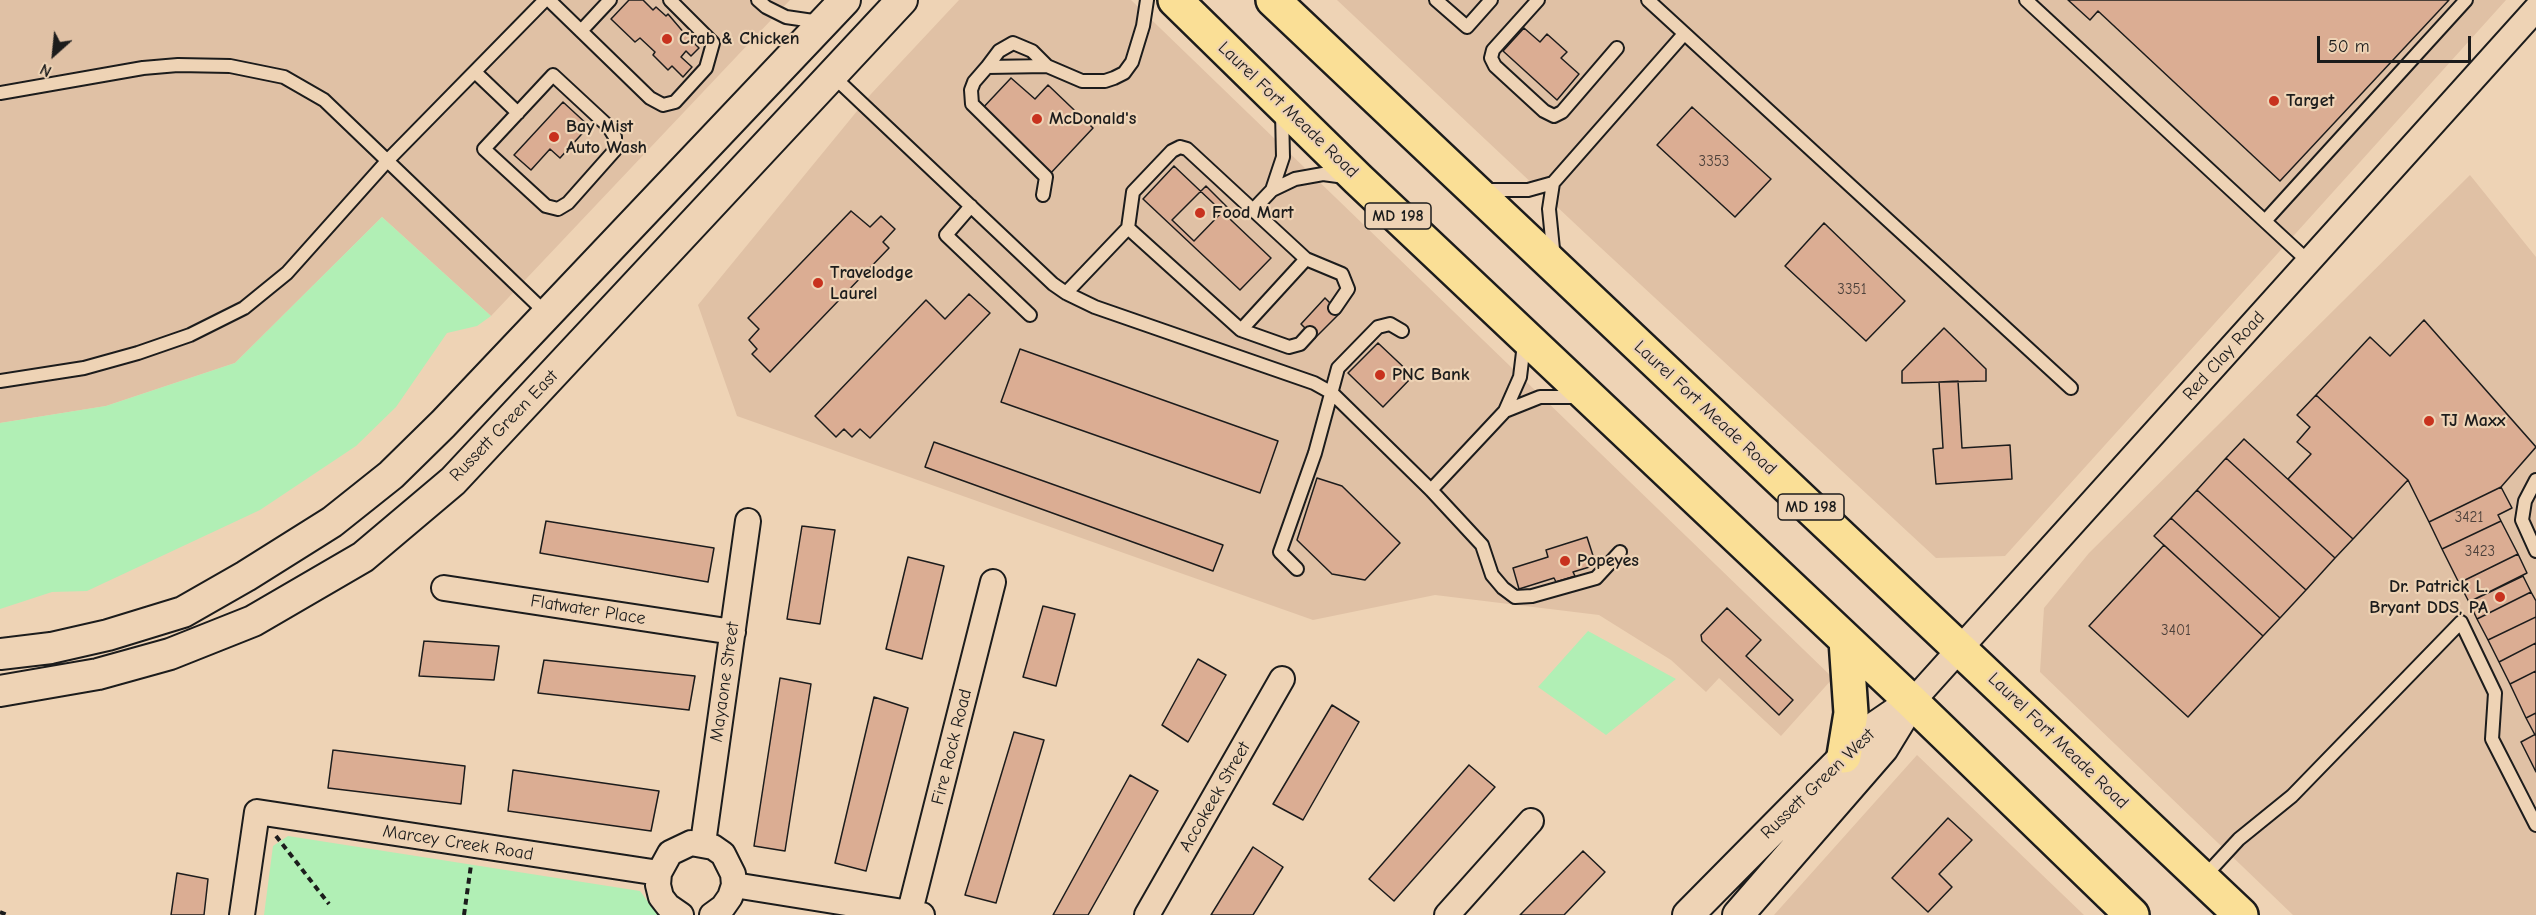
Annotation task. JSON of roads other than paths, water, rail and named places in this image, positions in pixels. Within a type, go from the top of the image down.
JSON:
[{"type":"main road","name":"Laurel Fort Meade Road","points":[[1175,0],[1358,179],[1912,702],[2132,915]]},
{"type":"main road","name":"Laurel Fort Meade Road","points":[[1273,0],[2241,915]]},
{"type":"main road","points":[[1845,756],[1851,713],[1846,640]]},
{"type":"street","points":[[0,654],[51,648],[119,632],[183,612],[332,522],[391,475],[443,424],[845,0]]},
{"type":"street","name":"Russett Green East","points":[[0,691],[98,674],[170,654],[253,621],[363,557],[453,481],[902,0]]},
{"type":"street","name":"Red Clay Road","points":[[1912,702],[2536,9]]},
{"type":"street","name":"Mayaone Street","points":[[702,843],[748,521]]},
{"type":"street","name":"Fire Rock Road","points":[[916,913],[993,582]]},
{"type":"street","name":"Flatwater Place","points":[[444,588],[732,632]]},
{"type":"street","name":"Accokeek Street","points":[[1147,915],[1282,679]]},
{"type":"street","name":"Russett Green West","points":[[1688,915],[1871,730],[1912,702]]},
{"type":"street","name":"Russett Green West","points":[[1738,915],[1883,748],[1912,702]]},
{"type":"street","name":"Marcey Creek Road","points":[[242,915],[257,812],[659,873]]},
{"type":"street","points":[[1447,915],[1531,821]]},
{"type":"street","points":[[681,915],[668,906],[662,897],[658,885],[659,873],[670,853],[691,843],[702,843],[723,854],[733,874],[734,885],[730,897],[723,907],[712,915]]},
{"type":"street","points":[[734,885],[916,913]]},
{"type":"lane","points":[[0,381],[84,368],[138,353],[190,335],[244,308],[287,273],[388,160],[547,0],[650,98],[663,105],[675,102],[706,68],[713,43],[670,0]]},
{"type":"lane","points":[[581,31],[610,0]]},
{"type":"lane","points":[[758,0],[766,7],[786,17],[824,22]]},
{"type":"lane","points":[[1044,195],[1047,177],[972,104],[971,90],[974,82],[999,51],[1013,43],[1032,51],[1047,66],[1082,81],[1106,81],[1124,73],[1132,62],[1143,26],[1147,0]]},
{"type":"lane","points":[[1436,0],[1467,27],[1491,0]]},
{"type":"lane","points":[[1538,0],[1493,50],[1491,58],[1495,66],[1544,111],[1554,116],[1562,112],[1617,48]]},
{"type":"lane","points":[[1647,0],[2071,388]]},
{"type":"lane","points":[[2026,0],[2308,262]]},
{"type":"lane","points":[[2265,221],[2466,0]]},
{"type":"lane","points":[[1454,173],[1490,190],[1528,190],[1553,183],[1684,34]]},
{"type":"lane","points":[[0,93],[143,68],[214,66],[263,71],[284,77],[324,100],[547,314]]},
{"type":"lane","points":[[987,67],[1047,66]]},
{"type":"lane","points":[[475,72],[518,113]]},
{"type":"lane","points":[[553,75],[608,126],[615,137],[615,150],[568,203],[558,209],[546,206],[484,149],[518,113],[553,75]]},
{"type":"lane","points":[[832,75],[1053,284],[1066,293],[1095,307],[1314,384],[1332,393],[1431,490],[1482,545],[1492,575],[1515,597],[1532,596],[1596,578],[1620,552]]},
{"type":"lane","points":[[1272,190],[1283,157],[1282,105]]},
{"type":"lane","points":[[1066,293],[1128,228],[1133,192],[1172,150],[1180,147],[1187,150],[1306,259],[1342,274],[1348,290],[1335,308]]},
{"type":"lane","points":[[1253,210],[1272,190],[1295,179],[1323,174],[1358,179]]},
{"type":"lane","points":[[1553,183],[1550,209],[1553,249],[1567,279]]},
{"type":"lane","points":[[971,206],[946,235],[1030,315]]},
{"type":"lane","points":[[1128,228],[1241,330],[1289,347],[1300,344],[1310,333]]},
{"type":"lane","points":[[1241,330],[1306,259]]},
{"type":"lane","points":[[1297,569],[1280,552],[1315,453],[1338,368],[1373,331],[1383,324],[1390,324],[1402,331]]},
{"type":"lane","points":[[1431,490],[1505,411],[1521,377],[1524,357],[1523,333]]},
{"type":"lane","points":[[1505,411],[1540,397],[1589,397]]},
{"type":"lane","points":[[2536,480],[2525,501],[2522,520],[2536,551]]},
{"type":"lane","points":[[2202,878],[2239,839],[2292,796],[2461,622],[2495,693],[2492,739],[2536,825]]},
{"type":"place","name":"Crab & Chicken","points":[[667,39]]},
{"type":"place","name":"Target","points":[[2274,101]]},
{"type":"place","name":"McDonald's","points":[[1037,119]]},
{"type":"place","name":"Bay Mist Auto Wash","points":[[554,137]]},
{"type":"place","name":"Food Mart","points":[[1200,213]]},
{"type":"place","name":"Travelodge Laurel","points":[[818,283]]},
{"type":"place","name":"PNC Bank","points":[[1380,375]]},
{"type":"place","name":"TJ Maxx","points":[[2429,421]]},
{"type":"place","name":"Popeyes","points":[[1565,561]]},
{"type":"place","name":"Dr. Patrick L. Bryant DDS, PA","points":[[2500,597]]}]
